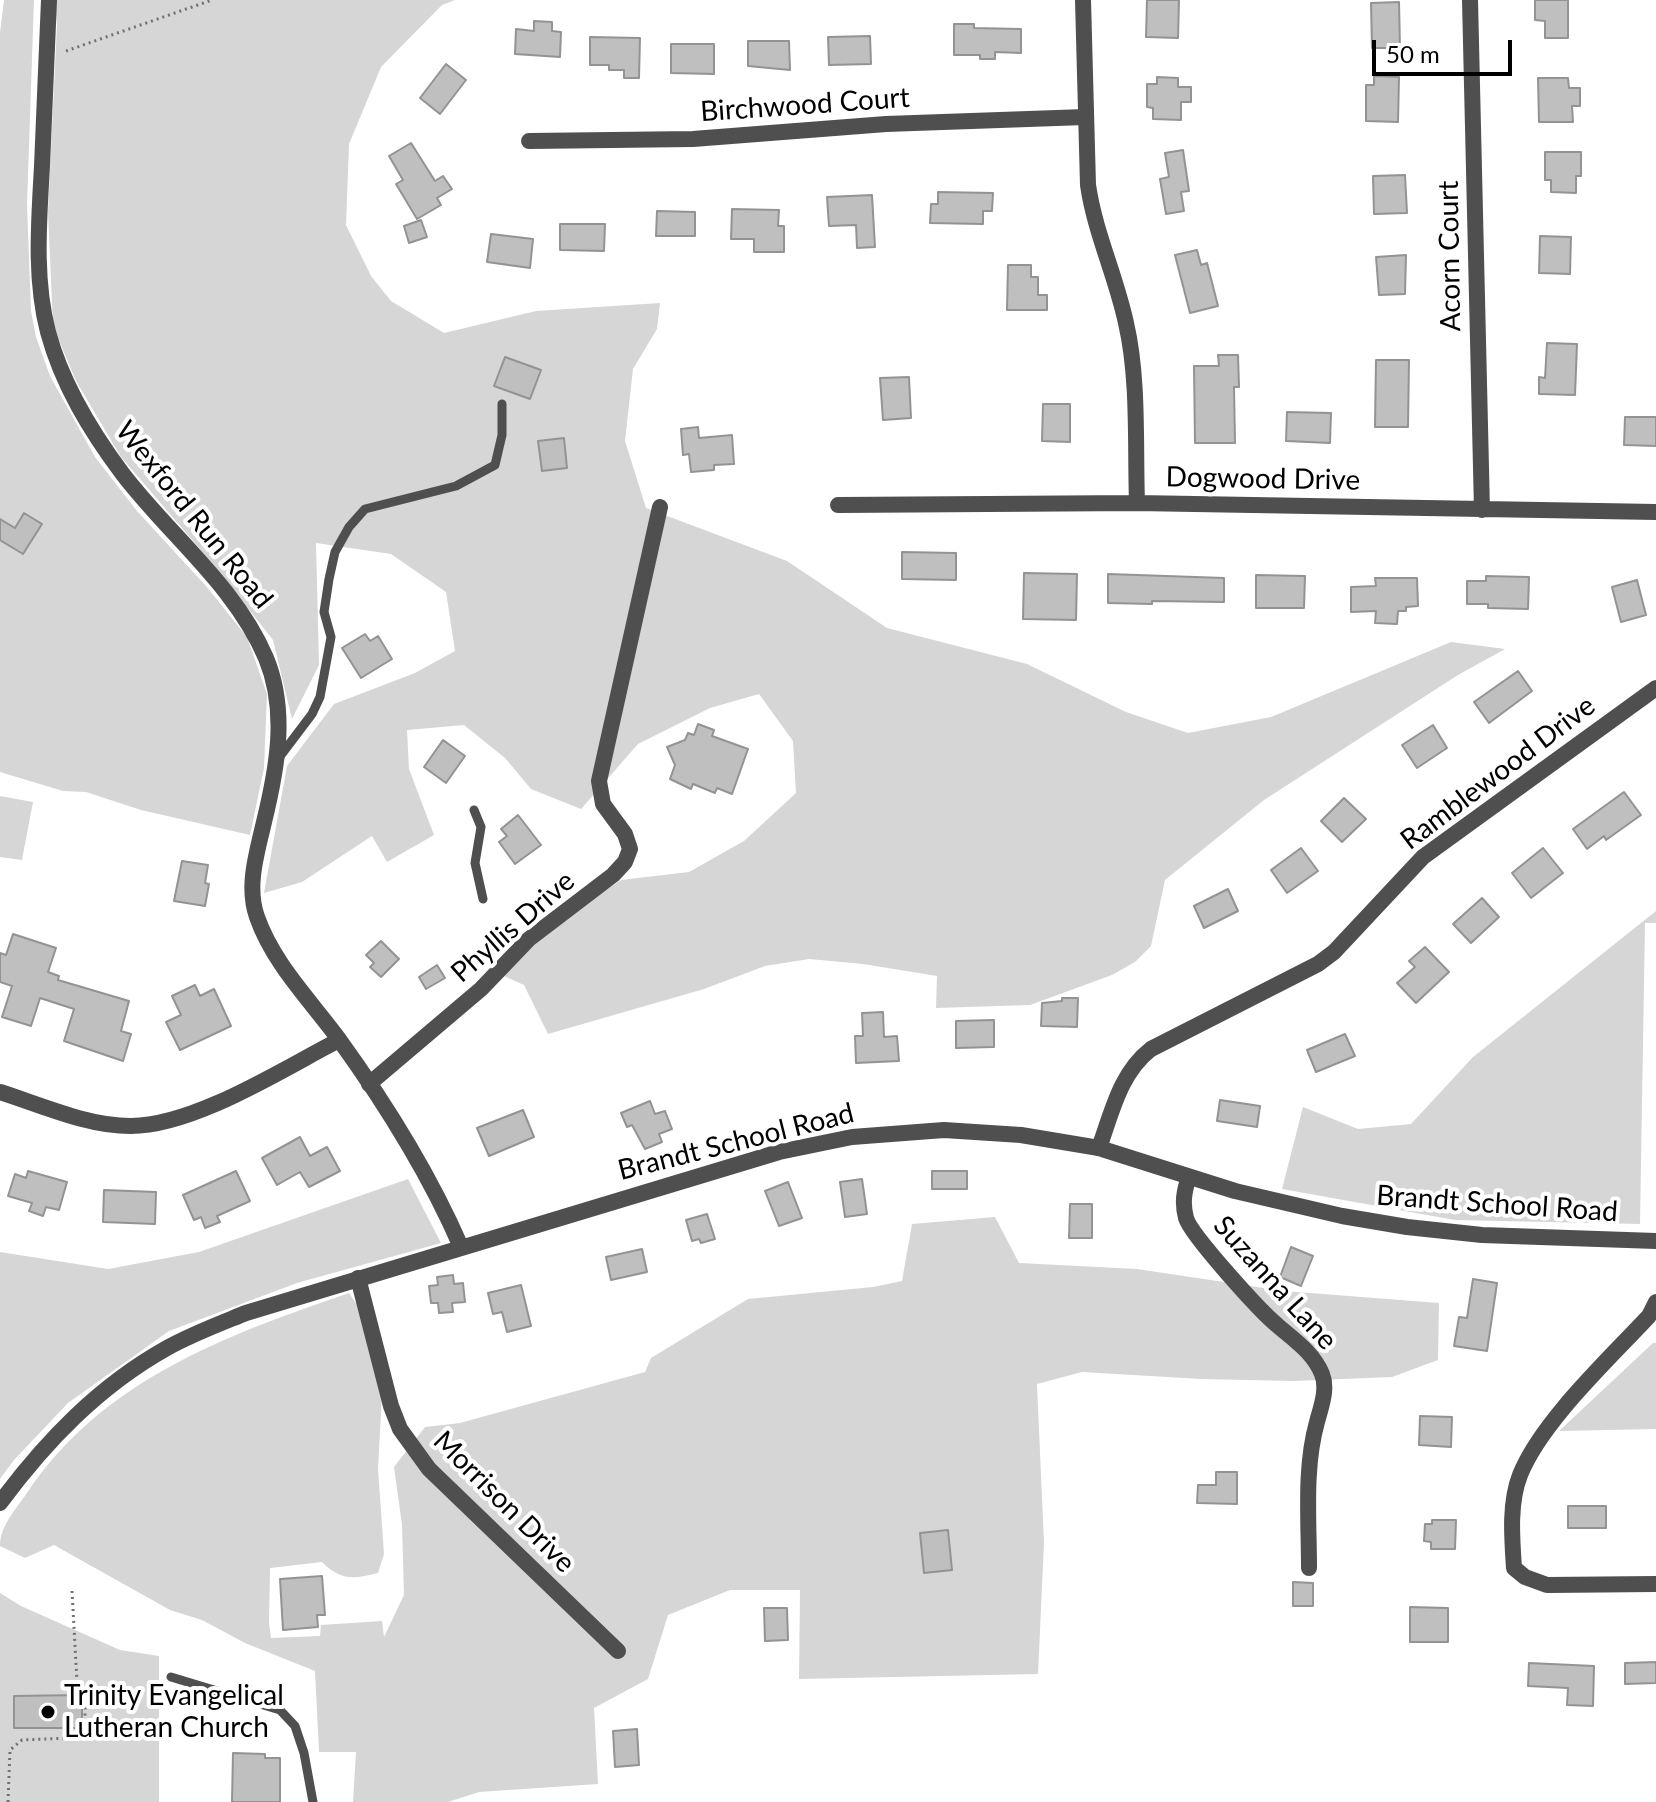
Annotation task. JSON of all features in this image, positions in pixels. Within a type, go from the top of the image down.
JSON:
[{"type":"street","name":"Wexford Run Road","points":[[49,0],[39,221],[42,303],[55,354],[84,417],[124,475],[238,607],[254,632],[268,663],[278,718],[276,762],[252,883],[257,917],[276,957],[369,1084],[432,1186],[461,1247]]},
{"type":"street","name":"Dogwood Drive","points":[[1083,0],[1085,117],[1092,213],[1127,324],[1132,364],[1137,503],[1656,512]]},
{"type":"street","name":"Acorn Court","points":[[1470,0],[1482,510]]},
{"type":"street","name":"Birchwood Court","points":[[529,141],[693,139],[886,124],[1085,117]]},
{"type":"street","points":[[838,505],[1137,503]]},
{"type":"street","name":"Phyllis Drive","points":[[369,1084],[481,989],[529,939],[613,875],[625,862],[630,849],[625,834],[603,804],[599,781],[660,507]]},
{"type":"street","name":"Ramblewood Drive","points":[[1099,1148],[1126,1077],[1137,1059],[1318,964],[1334,952],[1423,857],[1656,688]]},
{"type":"street","points":[[0,1092],[94,1121],[148,1125],[178,1117],[235,1094],[339,1040]]},
{"type":"street","name":"Brandt School Road","points":[[0,1503],[64,1426],[102,1391],[145,1361],[189,1337],[246,1313],[358,1278],[818,1142],[944,1130],[1021,1135],[1099,1148],[1285,1204],[1407,1227],[1482,1235],[1656,1241]]},
{"type":"street","name":"Suzanna Lane","points":[[1189,1177],[1184,1192],[1186,1221],[1276,1325],[1303,1345],[1322,1375],[1323,1399],[1310,1452],[1309,1568]]},
{"type":"street","name":"Morrison Drive","points":[[358,1278],[391,1406],[400,1429],[429,1469],[618,1651]]},
{"type":"street","points":[[1656,1302],[1649,1316],[1543,1433],[1519,1476],[1514,1499],[1513,1545],[1514,1568],[1525,1577],[1547,1585],[1656,1584]]},
{"type":"lane","points":[[276,762],[312,714],[320,697],[331,637],[324,612],[329,579],[335,552],[349,527],[365,509],[456,486],[495,465],[502,435],[502,404]]},
{"type":"lane","points":[[474,810],[481,827],[475,863],[483,899]]},
{"type":"lane","points":[[171,1677],[280,1710],[295,1726],[304,1753],[313,1802]]},
{"type":"path","points":[[47,58],[212,0]]},
{"type":"path","points":[[72,1591],[77,1682],[85,1690],[85,1737]]},
{"type":"path","points":[[8,1802],[10,1750],[22,1740],[170,1734]]},
{"type":"shaded area","points":[[4,0],[34,0],[27,205],[31,311],[36,337],[50,376],[95,457],[137,511],[206,586],[247,637],[267,694],[264,768],[250,835],[141,810],[86,792],[63,791],[0,772],[0,33]]},
{"type":"shaded area","points":[[55,0],[455,0],[442,5],[381,67],[349,144],[346,225],[371,276],[391,301],[444,333],[536,311],[660,303],[657,329],[633,369],[625,441],[646,508],[787,561],[887,628],[1027,664],[1126,712],[1188,733],[1271,717],[1451,642],[1505,649],[1458,675],[1264,800],[1165,880],[1151,946],[1135,962],[1112,975],[1030,1005],[936,1008],[937,976],[809,959],[765,966],[704,989],[548,1034],[524,985],[504,976],[553,926],[621,880],[689,872],[744,841],[796,793],[793,741],[759,694],[710,708],[638,744],[581,809],[531,789],[505,758],[464,725],[407,730],[409,769],[434,835],[387,862],[372,836],[302,882],[264,893],[287,766],[334,704],[415,673],[455,651],[446,592],[391,554],[316,543],[319,665],[292,719],[273,640],[121,457],[76,381],[53,326],[48,212],[57,25]]},
{"type":"shaded area","points":[[0,796],[33,802],[22,860],[0,857]]},
{"type":"shaded area","points":[[1656,911],[1656,923],[1645,923],[1640,1224],[1455,1220],[1282,1189],[1303,1107],[1358,1129],[1411,1124],[1473,1057]]},
{"type":"shaded area","points":[[408,1179],[441,1243],[297,1283],[169,1331],[68,1403],[0,1479],[0,1252],[108,1269],[199,1252]]},
{"type":"shaded area","points":[[995,1217],[1019,1263],[1137,1269],[1284,1291],[1439,1303],[1438,1360],[1392,1377],[1293,1381],[1082,1372],[1037,1384],[1044,1543],[1038,1674],[799,1679],[800,1590],[730,1590],[668,1615],[648,1679],[594,1708],[598,1784],[479,1792],[448,1802],[353,1802],[356,1752],[319,1752],[315,1671],[245,1643],[202,1620],[170,1610],[54,1545],[25,1558],[0,1546],[9,1518],[57,1454],[92,1420],[130,1391],[170,1366],[213,1345],[349,1293],[357,1305],[382,1394],[378,1469],[384,1554],[378,1573],[361,1576],[348,1577],[335,1573],[322,1562],[270,1568],[269,1623],[271,1638],[320,1636],[321,1625],[382,1621],[384,1637],[404,1595],[402,1525],[394,1467],[425,1427],[460,1423],[645,1372],[651,1358],[748,1299],[873,1287],[902,1281],[912,1224]]},
{"type":"shaded area","points":[[1656,1343],[1656,1429],[1559,1431]]},
{"type":"shaded area","points":[[0,1593],[21,1606],[120,1650],[159,1656],[159,1802],[0,1802]]},
{"type":"building","points":[[1147,0],[1179,0],[1178,38],[1146,37]]},
{"type":"building","points":[[1535,0],[1568,0],[1568,38],[1545,38],[1545,21],[1535,20]]},
{"type":"building","points":[[1399,2],[1400,48],[1372,48],[1371,3]]},
{"type":"building","points":[[534,21],[552,22],[552,31],[561,32],[560,57],[515,54],[516,29],[534,31]]},
{"type":"building","points":[[954,24],[974,24],[974,28],[1021,29],[1021,53],[995,52],[995,59],[980,59],[980,55],[954,55]]},
{"type":"building","points":[[870,36],[871,64],[829,65],[828,37]]},
{"type":"building","points":[[590,37],[640,38],[639,78],[624,78],[624,70],[609,70],[609,65],[590,65]]},
{"type":"building","points":[[748,41],[789,41],[790,70],[748,66]]},
{"type":"building","points":[[671,44],[714,44],[714,74],[671,73]]},
{"type":"building","points":[[446,64],[466,80],[440,114],[420,98]]},
{"type":"building","points":[[1374,76],[1399,77],[1398,122],[1366,121],[1366,85],[1374,85]]},
{"type":"building","points":[[1157,77],[1178,78],[1178,87],[1191,87],[1191,102],[1181,102],[1181,120],[1153,119],[1153,108],[1147,107],[1147,84],[1157,84]]},
{"type":"building","points":[[1538,78],[1568,78],[1569,88],[1580,88],[1580,106],[1572,106],[1573,122],[1539,122]]},
{"type":"building","points":[[411,143],[435,181],[443,176],[452,189],[437,198],[441,205],[417,219],[396,184],[403,180],[389,156]]},
{"type":"building","points":[[1183,150],[1189,191],[1181,192],[1184,211],[1166,214],[1160,179],[1169,177],[1165,153]]},
{"type":"building","points":[[1545,152],[1581,152],[1581,176],[1576,176],[1576,193],[1551,192],[1551,180],[1545,180]]},
{"type":"building","points":[[1405,175],[1407,213],[1374,214],[1373,176]]},
{"type":"building","points":[[938,192],[993,193],[992,211],[983,211],[983,224],[930,223],[931,204],[938,204]]},
{"type":"building","points":[[872,195],[875,247],[857,248],[856,225],[829,226],[827,197]]},
{"type":"building","points":[[732,209],[779,210],[778,226],[784,226],[784,252],[754,252],[754,239],[731,239]]},
{"type":"building","points":[[657,211],[695,212],[695,236],[656,236]]},
{"type":"building","points":[[421,220],[427,237],[409,243],[404,226]]},
{"type":"building","points":[[560,224],[605,224],[604,251],[560,250]]},
{"type":"building","points":[[491,234],[533,239],[530,268],[487,262]]},
{"type":"building","points":[[1540,236],[1571,237],[1570,274],[1539,273]]},
{"type":"building","points":[[1197,250],[1201,265],[1207,263],[1218,306],[1190,313],[1175,255]]},
{"type":"building","points":[[1406,255],[1405,294],[1379,295],[1376,257]]},
{"type":"building","points":[[1008,265],[1031,265],[1031,277],[1038,277],[1038,295],[1047,295],[1047,310],[1007,310]]},
{"type":"building","points":[[1547,343],[1577,344],[1575,395],[1539,394],[1539,377],[1545,378]]},
{"type":"building","points":[[1218,355],[1238,355],[1239,387],[1234,387],[1235,443],[1195,443],[1194,366],[1219,366]]},
{"type":"building","points":[[505,357],[541,370],[530,399],[494,386]]},
{"type":"building","points":[[1376,360],[1409,360],[1408,427],[1375,427]]},
{"type":"building","points":[[909,377],[911,418],[883,420],[880,378]]},
{"type":"building","points":[[1043,404],[1070,404],[1070,442],[1042,441]]},
{"type":"building","points":[[1287,412],[1331,413],[1330,443],[1286,441]]},
{"type":"building","points":[[1625,417],[1656,417],[1656,446],[1624,445]]},
{"type":"building","points":[[698,427],[699,438],[732,435],[734,464],[714,465],[714,470],[691,472],[689,454],[683,455],[681,429]]},
{"type":"building","points":[[564,438],[567,468],[542,471],[538,441]]},
{"type":"building","points":[[24,513],[42,524],[23,554],[0,540],[0,519],[15,528]]},
{"type":"building","points":[[902,552],[956,553],[956,580],[902,579]]},
{"type":"building","points":[[1024,573],[1077,574],[1076,620],[1023,619]]},
{"type":"building","points":[[1108,574],[1224,578],[1224,602],[1108,603]]},
{"type":"building","points":[[1256,575],[1305,576],[1304,608],[1256,608]]},
{"type":"building","points":[[1486,576],[1529,577],[1528,609],[1467,604],[1467,581],[1486,581]]},
{"type":"building","points":[[1375,578],[1417,578],[1418,606],[1398,611],[1397,624],[1375,623],[1376,611],[1351,612],[1351,587],[1376,586]]},
{"type":"building","points":[[1637,580],[1646,615],[1621,622],[1612,587]]},
{"type":"building","points":[[365,634],[370,641],[378,636],[392,659],[361,678],[342,648]]},
{"type":"building","points":[[1518,671],[1532,691],[1489,723],[1474,702]]},
{"type":"building","points":[[698,724],[714,730],[712,736],[748,749],[732,794],[717,788],[715,793],[693,784],[691,789],[670,779],[675,765],[667,747],[685,740],[688,733],[694,735]]},
{"type":"building","points":[[1433,725],[1447,748],[1417,768],[1402,745]]},
{"type":"building","points":[[443,740],[465,756],[446,783],[424,767]]},
{"type":"building","points":[[1624,792],[1641,815],[1606,840],[1604,836],[1587,849],[1573,829]]},
{"type":"building","points":[[1344,798],[1366,819],[1342,842],[1321,821]]},
{"type":"building","points":[[518,815],[541,845],[515,864],[499,842],[507,836],[501,829]]},
{"type":"building","points":[[1301,848],[1318,871],[1287,893],[1271,870]]},
{"type":"building","points":[[1543,848],[1563,873],[1531,898],[1512,873]]},
{"type":"building","points":[[182,861],[208,865],[205,906],[174,901]]},
{"type":"building","points":[[1228,889],[1238,911],[1204,928],[1194,906]]},
{"type":"building","points":[[1482,898],[1499,917],[1471,943],[1453,924]]},
{"type":"building","points":[[13,934],[56,948],[48,972],[59,976],[58,980],[129,1001],[121,1031],[131,1034],[123,1061],[64,1041],[74,1009],[40,998],[31,1026],[2,1017],[12,986],[0,982],[0,953],[6,955]]},
{"type":"building","points":[[381,941],[399,959],[381,977],[370,967],[374,963],[366,955]]},
{"type":"building","points":[[1425,947],[1449,972],[1416,1003],[1397,983],[1415,967],[1409,961]]},
{"type":"building","points":[[437,965],[445,978],[426,989],[419,977]]},
{"type":"building","points":[[195,985],[200,996],[214,989],[231,1026],[180,1050],[166,1022],[181,1015],[172,996]]},
{"type":"building","points":[[1062,998],[1078,998],[1077,1027],[1041,1026],[1042,1003],[1062,1001]]},
{"type":"building","points":[[883,1012],[884,1037],[897,1036],[899,1061],[856,1063],[855,1036],[863,1036],[862,1013]]},
{"type":"building","points":[[994,1020],[994,1047],[956,1048],[956,1021]]},
{"type":"building","points":[[1345,1034],[1355,1056],[1316,1072],[1307,1050]]},
{"type":"building","points":[[1220,1100],[1260,1106],[1257,1127],[1217,1121]]},
{"type":"building","points":[[650,1101],[655,1114],[665,1111],[672,1129],[659,1134],[662,1142],[645,1149],[632,1125],[627,1127],[621,1113]]},
{"type":"building","points":[[523,1110],[534,1137],[489,1156],[477,1128]]},
{"type":"building","points":[[300,1137],[310,1156],[327,1147],[340,1171],[309,1187],[300,1172],[277,1185],[262,1158]]},
{"type":"building","points":[[28,1171],[67,1182],[59,1210],[46,1207],[43,1216],[29,1211],[32,1203],[8,1196],[15,1174],[26,1178]]},
{"type":"building","points":[[236,1171],[250,1201],[217,1216],[220,1222],[205,1228],[201,1217],[194,1220],[183,1195]]},
{"type":"building","points":[[932,1171],[967,1171],[967,1189],[932,1189]]},
{"type":"building","points":[[862,1179],[867,1214],[845,1217],[840,1182]]},
{"type":"building","points":[[788,1182],[802,1218],[779,1226],[765,1191]]},
{"type":"building","points":[[104,1190],[156,1192],[155,1224],[103,1222]]},
{"type":"building","points":[[1070,1204],[1092,1204],[1092,1238],[1069,1238]]},
{"type":"building","points":[[707,1214],[715,1239],[701,1243],[699,1239],[692,1241],[686,1220]]},
{"type":"building","points":[[1291,1247],[1313,1256],[1301,1286],[1280,1277]]},
{"type":"building","points":[[642,1249],[647,1272],[611,1280],[606,1257]]},
{"type":"building","points":[[453,1275],[454,1284],[463,1283],[465,1302],[452,1303],[453,1312],[439,1313],[438,1303],[431,1303],[429,1286],[438,1285],[437,1277]]},
{"type":"building","points":[[1473,1279],[1497,1283],[1487,1351],[1454,1346],[1459,1317],[1467,1318]]},
{"type":"building","points":[[521,1285],[531,1326],[507,1332],[502,1312],[493,1314],[488,1293]]},
{"type":"building","points":[[1420,1416],[1452,1417],[1451,1447],[1419,1445]]},
{"type":"building","points":[[1216,1472],[1237,1472],[1237,1504],[1197,1503],[1198,1485],[1216,1485]]},
{"type":"building","points":[[1568,1506],[1606,1506],[1606,1528],[1568,1528]]},
{"type":"building","points":[[1432,1520],[1456,1520],[1455,1549],[1431,1549],[1431,1542],[1424,1541],[1425,1524],[1432,1524]]},
{"type":"building","points":[[948,1530],[952,1570],[924,1573],[920,1533]]},
{"type":"building","points":[[322,1576],[325,1615],[317,1615],[318,1627],[283,1630],[280,1579]]},
{"type":"building","points":[[1293,1582],[1313,1583],[1313,1606],[1293,1606]]},
{"type":"building","points":[[1410,1607],[1448,1608],[1448,1642],[1410,1642]]},
{"type":"building","points":[[764,1608],[787,1608],[788,1640],[765,1641]]},
{"type":"building","points":[[1656,1662],[1656,1683],[1625,1684],[1625,1663]]},
{"type":"building","points":[[1529,1663],[1594,1666],[1593,1706],[1567,1705],[1568,1688],[1528,1686]]},
{"type":"building","name":"Trinity Evangelical Lutheran Church","points":[[82,1695],[82,1728],[14,1728],[14,1696]]},
{"type":"building","points":[[637,1729],[639,1765],[615,1767],[613,1731]]},
{"type":"building","points":[[233,1753],[280,1758],[280,1802],[232,1802]]},
{"type":"place","name":"Trinity Evangelical Lutheran Church","points":[[48,1712]]}]
